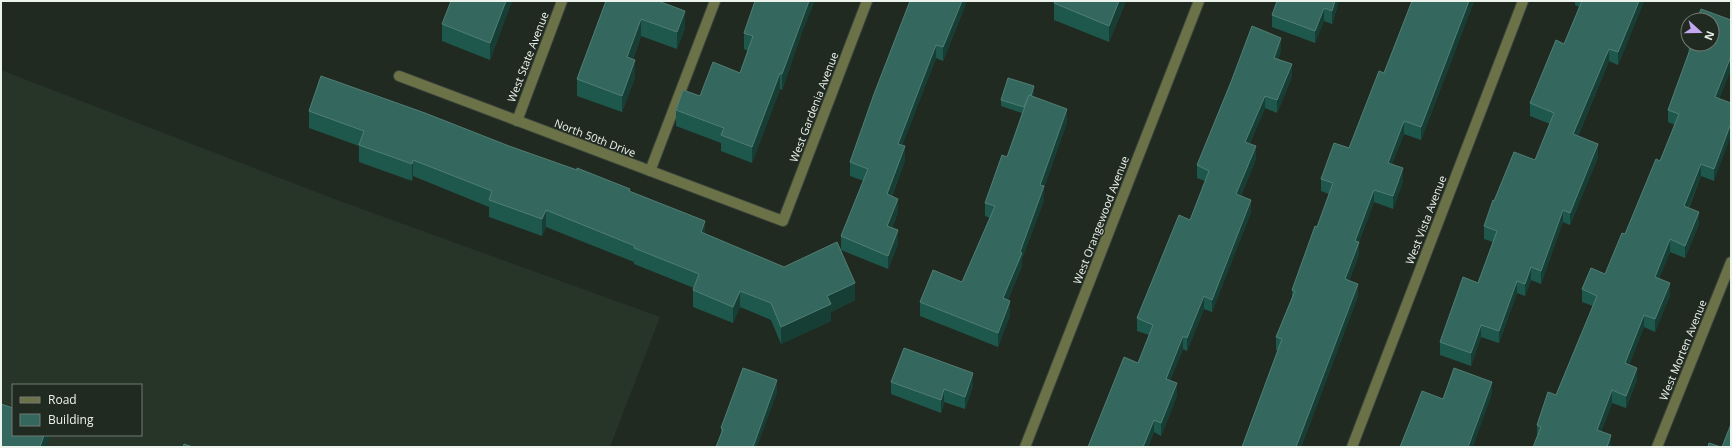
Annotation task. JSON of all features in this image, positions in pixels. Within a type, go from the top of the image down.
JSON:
[{"type":"street","name":"West State Avenue","points":[[516,121],[562,1]]},
{"type":"street","points":[[650,171],[716,1]]},
{"type":"street","name":"West Gardenia Avenue","points":[[783,221],[867,1]]},
{"type":"street","name":"West Orangewood Avenue","points":[[1025,447],[1199,1]]},
{"type":"street","name":"West Vista Avenue","points":[[1352,447],[1523,1]]},
{"type":"street","name":"North 50th Drive","points":[[399,76],[783,221]]},
{"type":"street","name":"West Morten Avenue","points":[[1657,447],[1731,262]]},
{"type":"shaded area","points":[[1,70],[337,200],[660,317],[610,447],[1,447]]},
{"type":"building","points":[[451,1],[506,1],[490,43],[442,24]]},
{"type":"building","points":[[606,1],[658,1],[685,11],[677,32],[641,19],[627,57],[635,60],[622,96],[577,79]]},
{"type":"building","points":[[755,1],[809,1],[782,74],[780,73],[752,147],[721,135],[724,128],[676,110],[683,90],[700,96],[713,62],[740,73],[753,36],[744,33]]},
{"type":"building","points":[[910,1],[962,1],[943,47],[936,45],[898,144],[905,146],[887,194],[898,199],[887,226],[898,230],[888,256],[841,236],[868,169],[850,162],[874,94]]},
{"type":"building","points":[[1055,1],[1119,1],[1109,26],[1054,3]]},
{"type":"building","points":[[1277,1],[1335,1],[1332,11],[1324,8],[1315,31],[1272,15]]},
{"type":"building","points":[[1412,1],[1469,1],[1421,127],[1404,121],[1388,163],[1403,168],[1393,196],[1374,190],[1355,241],[1359,242],[1345,279],[1358,284],[1296,447],[1242,447],[1282,339],[1276,337],[1295,291],[1292,290],[1315,226],[1317,227],[1333,183],[1321,179],[1334,143],[1349,148],[1379,71],[1384,73]]},
{"type":"building","points":[[1582,1],[1639,1],[1618,52],[1609,49],[1573,134],[1598,144],[1570,213],[1563,210],[1541,271],[1531,267],[1525,284],[1517,281],[1499,331],[1481,325],[1471,353],[1440,342],[1463,277],[1478,283],[1497,231],[1484,226],[1493,200],[1494,201],[1514,152],[1535,160],[1554,113],[1530,103],[1556,40],[1564,44]]},
{"type":"building","points":[[1701,9],[1709,12],[1700,12]]},
{"type":"building","points":[[1720,16],[1731,20],[1731,56],[1715,97],[1731,103],[1731,123],[1714,169],[1701,164],[1684,206],[1699,212],[1685,246],[1670,239],[1655,277],[1670,283],[1655,319],[1644,315],[1625,363],[1637,368],[1626,396],[1612,390],[1597,430],[1611,435],[1607,447],[1533,447],[1541,427],[1537,425],[1548,392],[1556,395],[1597,296],[1582,289],[1591,268],[1605,274],[1622,233],[1625,234],[1656,159],[1660,161],[1679,114],[1668,110],[1689,52],[1720,52]]},
{"type":"building","points":[[1252,26],[1281,38],[1274,58],[1292,64],[1277,100],[1265,96],[1245,142],[1256,146],[1236,194],[1251,200],[1212,300],[1204,296],[1187,338],[1183,336],[1166,379],[1177,383],[1161,423],[1154,420],[1143,447],[1088,447],[1124,357],[1138,363],[1153,325],[1137,318],[1179,215],[1190,220],[1209,171],[1197,165]]},
{"type":"building","points":[[321,76],[425,113],[509,146],[577,170],[577,168],[630,189],[629,191],[705,221],[701,232],[784,267],[837,242],[855,283],[827,296],[831,304],[781,327],[771,303],[740,291],[733,307],[693,290],[699,274],[634,248],[635,246],[546,210],[542,219],[489,200],[492,191],[413,160],[412,164],[359,145],[364,131],[309,111]]},
{"type":"building","points":[[1008,78],[1034,86],[1031,96],[1029,95],[1024,107],[1001,100]]},
{"type":"building","points":[[1029,95],[1067,109],[1040,185],[1044,186],[1020,252],[1022,253],[1003,298],[1010,301],[998,333],[920,302],[933,270],[962,282],[995,206],[985,203],[1002,155],[1007,157]]},
{"type":"building","points":[[904,348],[973,373],[965,397],[944,389],[941,400],[891,382]]},
{"type":"building","points":[[743,368],[777,380],[753,447],[716,447],[723,429],[721,428]]},
{"type":"building","points":[[1454,368],[1492,382],[1468,447],[1400,447],[1422,391],[1443,399]]},
{"type":"building","points":[[1,404],[12,408],[12,436],[44,436],[40,447],[1,447]]},
{"type":"building","points":[[1731,424],[1731,447],[1722,447]]},
{"type":"building","points":[[1709,443],[1721,447],[1708,447]]},
{"type":"building","points":[[184,444],[193,447],[183,447]]}]
